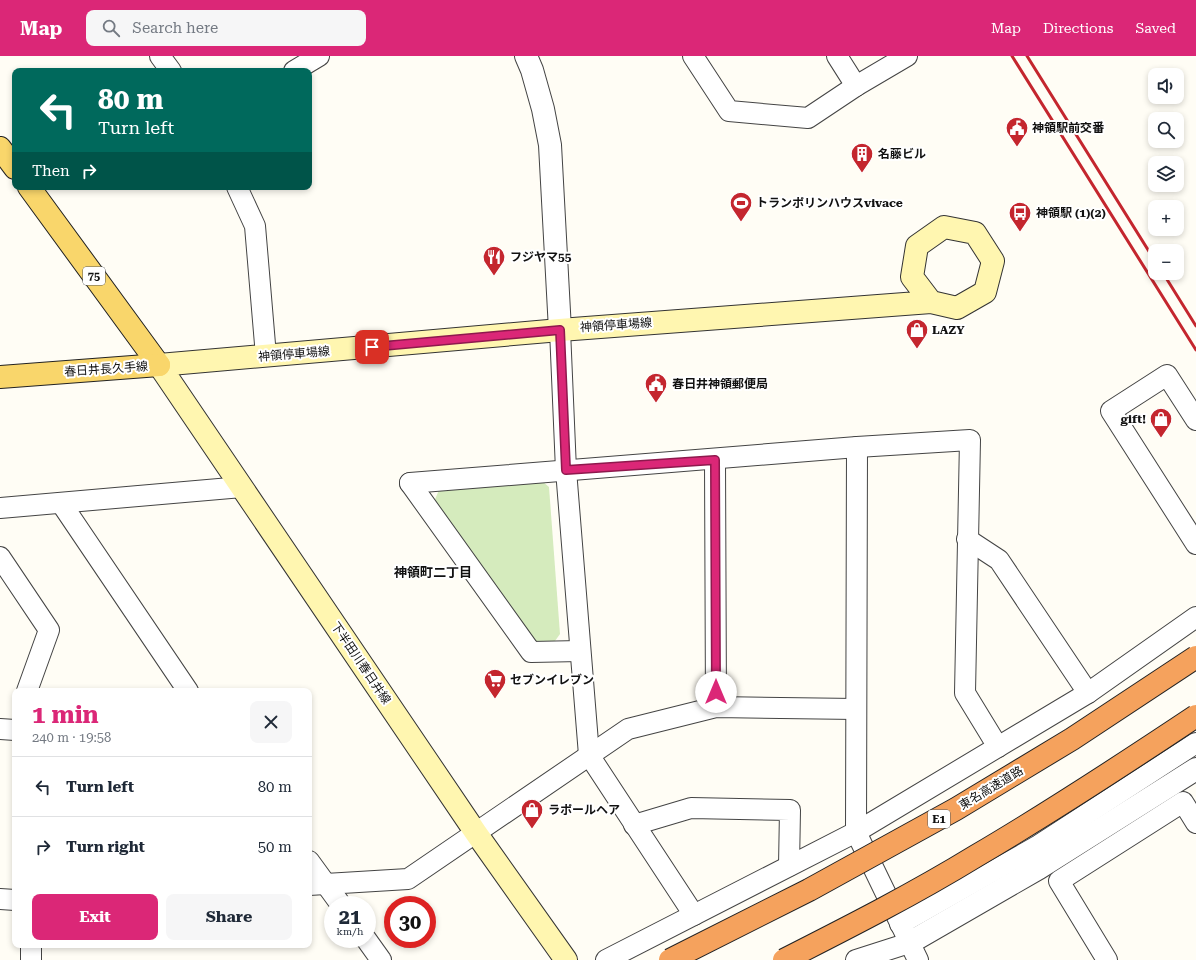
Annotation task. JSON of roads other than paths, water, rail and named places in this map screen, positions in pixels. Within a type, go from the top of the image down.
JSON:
[{"type":"highway","name":"東名高速道路","points":[[670,960],[809,890],[956,809],[1072,739],[1196,657]]},
{"type":"highway","points":[[784,960],[876,913],[976,857],[1100,780],[1196,716]]},
{"type":"main road","points":[[0,148],[12,164]]},
{"type":"main road","name":"春日井長久手線","points":[[31,190],[159,365]]},
{"type":"main road","name":"神領停車場線","points":[[159,365],[560,330],[931,302]]},
{"type":"main road","name":"春日井長久手線","points":[[0,377],[159,365]]},
{"type":"main road","name":"下半田川春日井線","points":[[159,365],[476,833],[566,960]]},
{"type":"street","points":[[160,56],[169,68]]},
{"type":"street","points":[[299,68],[319,56]]},
{"type":"street","points":[[526,56],[532,70],[543,109],[550,145],[566,470],[589,755],[694,915]]},
{"type":"street","points":[[693,56],[729,112],[808,118],[856,86],[907,56]]},
{"type":"street","points":[[837,56],[856,86]]},
{"type":"street","points":[[238,190],[255,226],[266,356]]},
{"type":"street","points":[[1196,420],[1167,375],[1111,411],[1196,544]]},
{"type":"street","points":[[580,651],[531,652],[410,484],[566,470],[715,460],[857,447],[970,440],[965,693],[998,747]]},
{"type":"street","points":[[857,447],[856,832],[909,943]]},
{"type":"street","points":[[715,460],[716,706]]},
{"type":"street","points":[[0,508],[61,504],[242,487]]},
{"type":"street","points":[[61,504],[186,688]]},
{"type":"street","points":[[967,539],[999,560],[1088,692]]},
{"type":"street","points":[[0,557],[49,630],[28,688]]},
{"type":"street","points":[[606,960],[856,832],[1088,692],[1196,617]]},
{"type":"street","points":[[318,885],[408,879],[628,728],[716,706],[856,709]]},
{"type":"street","points":[[909,943],[1039,845],[1196,743]]},
{"type":"street","points":[[856,960],[909,943],[1039,868],[1196,769]]},
{"type":"street","points":[[1107,960],[1059,881],[1183,802],[1196,823]]},
{"type":"street","points":[[634,825],[691,808],[790,810],[789,866]]},
{"type":"street","points":[[312,869],[318,885],[331,896]]},
{"type":"street","points":[[0,899],[12,900]]},
{"type":"street","points":[[31,948],[31,960]]},
{"type":"street","points":[[372,948],[381,960]]},
{"type":"railway","points":[[1012,56],[1196,350]]},
{"type":"railway","points":[[1027,56],[1148,250]]},
{"type":"railway","points":[[1167,280],[1196,326]]},
{"type":"place","name":"神領駅前交番","points":[[1017,148]]},
{"type":"place","name":"名藤ビル","points":[[862,174]]},
{"type":"place","name":"トランポリンハウスvivace","points":[[741,222]]},
{"type":"place","name":"神領駅 (1)(2)","points":[[1020,232]]},
{"type":"place","name":"フジヤマ55","points":[[494,276]]},
{"type":"place","name":"LAZY","points":[[917,350]]},
{"type":"place","name":"春日井神領郵便局","points":[[656,404]]},
{"type":"place","name":"gift!","points":[[1161,438]]},
{"type":"place","name":"セブンイレブン","points":[[495,700]]},
{"type":"place","name":"ラポールヘア","points":[[532,830]]},
{"type":"district","name":"神領町二丁目","points":[[433,572]]}]
